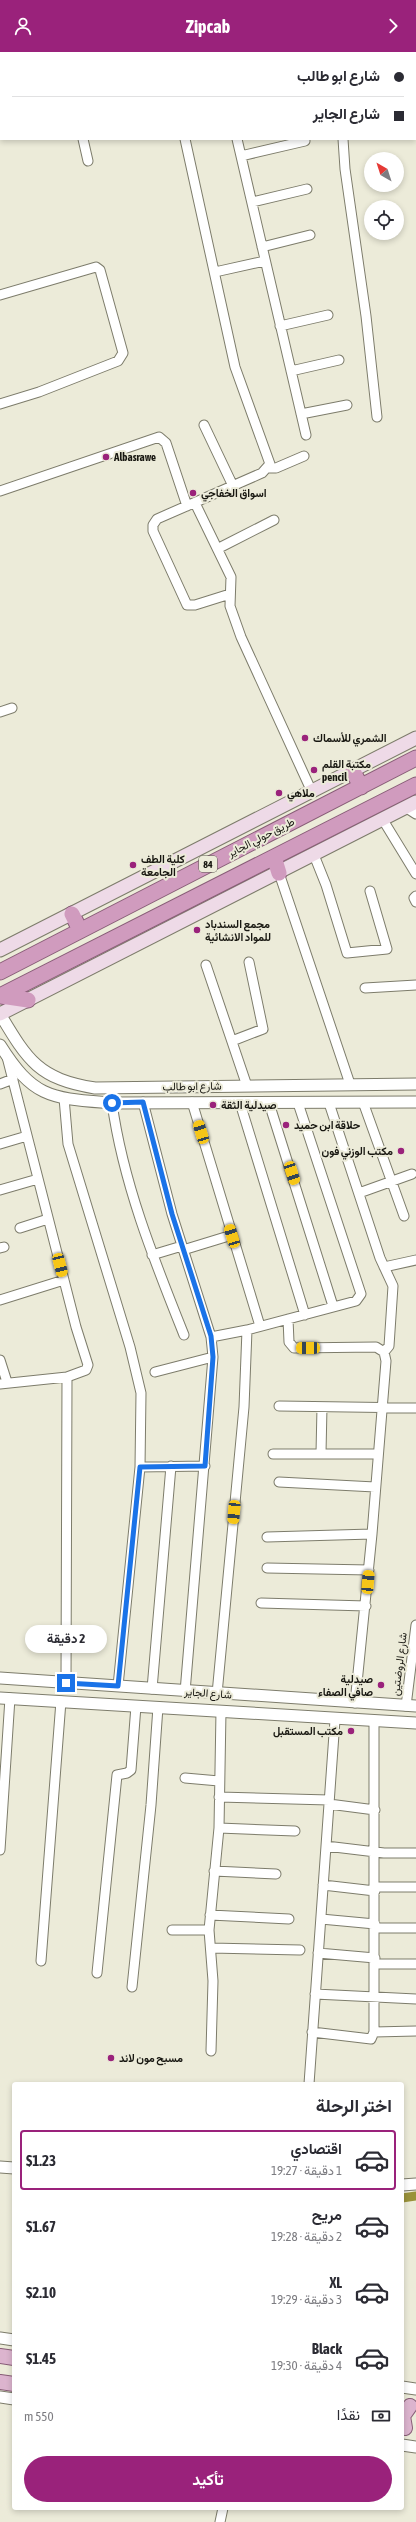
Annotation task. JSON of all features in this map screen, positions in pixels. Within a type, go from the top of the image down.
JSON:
[{"type":"highway","name":"طريق حولي الجاير","points":[[0,972],[416,758]]},
{"type":"highway","points":[[353,771],[361,787]]},
{"type":"highway","name":"84","points":[[0,996],[416,785]]},
{"type":"highway","points":[[274,857],[279,873]]},
{"type":"highway","points":[[72,914],[80,930]]},
{"type":"highway","points":[[0,996],[28,1000]]},
{"type":"main road","points":[[0,950],[416,738]]},
{"type":"main road","points":[[0,1014],[383,820],[412,808]]},
{"type":"main road","points":[[0,2356],[12,2358]]},
{"type":"main road","points":[[0,2382],[12,2384]]},
{"type":"main road","points":[[404,2419],[408,2429]]},
{"type":"street","points":[[83,140],[88,160]]},
{"type":"street","points":[[185,140],[235,367],[269,459],[269,468]]},
{"type":"street","points":[[237,140],[306,435]]},
{"type":"street","points":[[343,140],[345,169],[366,316],[377,418]]},
{"type":"street","points":[[241,156],[305,141]]},
{"type":"street","points":[[252,202],[307,189]]},
{"type":"street","points":[[262,247],[310,235]]},
{"type":"street","points":[[215,272],[265,261]]},
{"type":"street","points":[[0,295],[96,267],[100,270],[123,353],[118,361],[39,392],[0,404]]},
{"type":"street","points":[[280,326],[328,315]]},
{"type":"street","points":[[291,371],[339,360]]},
{"type":"street","points":[[301,414],[347,405]]},
{"type":"street","points":[[204,425],[233,486]]},
{"type":"street","points":[[0,491],[160,437],[166,442],[191,504],[219,548],[231,577],[230,594],[232,613],[241,638],[312,792]]},
{"type":"street","points":[[230,594],[191,606],[183,598],[153,531],[153,525],[157,519],[233,486],[269,468],[276,468],[304,456]]},
{"type":"street","points":[[219,548],[274,520]]},
{"type":"street","points":[[0,712],[12,708]]},
{"type":"street","points":[[383,820],[416,874]]},
{"type":"street","points":[[314,855],[326,885],[347,953],[387,950],[370,891]]},
{"type":"street","points":[[279,873],[350,1084]]},
{"type":"street","points":[[416,896],[414,898],[416,902]]},
{"type":"street","points":[[232,1041],[263,1029],[249,962]]},
{"type":"street","points":[[206,966],[247,1086]]},
{"type":"street","points":[[365,988],[416,985]]},
{"type":"street","name":"شارع ابو طالب","points":[[0,1014],[4,1030],[32,1062],[53,1077],[74,1084],[95,1088],[416,1084]]},
{"type":"street","name":"شارع ابو طالب","points":[[0,1045],[18,1072],[33,1086],[64,1098],[112,1103],[416,1102]]},
{"type":"street","points":[[0,1360],[4,1383],[67,1377],[86,1370],[88,1365],[64,1280],[7,1056]]},
{"type":"street","points":[[0,1084],[13,1079]]},
{"type":"street","points":[[64,1098],[68,1144],[130,1347],[141,1393],[140,1467],[118,1686]]},
{"type":"street","points":[[143,1102],[182,1248],[211,1336],[213,1357],[186,1692]]},
{"type":"street","points":[[192,1102],[260,1326]]},
{"type":"street","points":[[363,1102],[404,1216]]},
{"type":"street","points":[[112,1103],[116,1134],[152,1255],[184,1335]]},
{"type":"street","points":[[240,1103],[305,1315]]},
{"type":"street","points":[[269,1103],[333,1306]]},
{"type":"street","points":[[211,1336],[247,1330],[356,1301],[362,1294],[298,1103]]},
{"type":"street","points":[[329,1103],[384,1267],[393,1286],[389,1346],[384,1352]]},
{"type":"street","points":[[0,1144],[27,1136]]},
{"type":"street","points":[[359,1193],[412,1174]]},
{"type":"street","points":[[0,1190],[38,1179]]},
{"type":"street","points":[[20,1228],[48,1218]]},
{"type":"street","points":[[152,1255],[232,1236]]},
{"type":"street","points":[[384,1267],[416,1260]]},
{"type":"street","points":[[0,1300],[64,1280]]},
{"type":"street","points":[[288,1318],[289,1342],[294,1348],[376,1347],[384,1352],[386,1361],[366,1606],[355,1703]]},
{"type":"street","points":[[217,1694],[244,1407],[247,1330]]},
{"type":"street","points":[[154,1372],[213,1357]]},
{"type":"street","points":[[66,1683],[67,1377]]},
{"type":"street","points":[[279,1406],[381,1409],[416,1408]]},
{"type":"street","points":[[321,1453],[322,1407]]},
{"type":"street","points":[[273,1454],[378,1454]]},
{"type":"street","points":[[152,1689],[171,1466]]},
{"type":"street","points":[[140,1467],[205,1466]]},
{"type":"street","points":[[279,1482],[375,1487]]},
{"type":"street","points":[[267,1537],[372,1534]]},
{"type":"street","points":[[267,1568],[369,1570]]},
{"type":"street","points":[[261,1603],[366,1606]]},
{"type":"street","name":"شارع الروضتين","points":[[411,1706],[416,1625]]},
{"type":"street","name":"شارع الجاير","points":[[0,1678],[186,1692],[411,1706]]},
{"type":"street","points":[[0,1850],[5,1698]]},
{"type":"street","name":"شارع الجاير","points":[[5,1698],[221,1711],[335,1720],[416,1723]]},
{"type":"street","points":[[41,1961],[61,1701]]},
{"type":"street","points":[[97,1973],[117,1775],[119,1773],[127,1773],[131,1770],[136,1706]]},
{"type":"street","points":[[132,1987],[151,1805],[158,1707]]},
{"type":"street","points":[[211,2051],[213,1980],[209,1930],[219,1828],[221,1711]]},
{"type":"street","points":[[309,2082],[335,1720]]},
{"type":"street","points":[[312,2032],[371,2039],[374,2032],[376,1998],[374,1722]]},
{"type":"street","points":[[185,1778],[219,1781]]},
{"type":"street","points":[[219,1797],[329,1802],[375,1810]]},
{"type":"street","points":[[219,1828],[295,1831]]},
{"type":"street","points":[[326,1846],[416,1853]]},
{"type":"street","points":[[214,1871],[276,1874]]},
{"type":"street","points":[[323,1886],[375,1889],[416,1888]]},
{"type":"street","points":[[210,1915],[289,1919]]},
{"type":"street","points":[[321,1919],[375,1926],[416,1928]]},
{"type":"street","points":[[172,1930],[209,1930]]},
{"type":"street","points":[[210,1948],[300,1950]]},
{"type":"street","points":[[318,1953],[375,1961],[416,1964]]},
{"type":"street","points":[[315,1994],[416,1999]]},
{"type":"street","points":[[374,2032],[416,2031]]},
{"type":"street","points":[[0,2167],[12,2168]]},
{"type":"street","points":[[404,2185],[416,2184]]},
{"type":"street","points":[[0,2338],[12,2340]]},
{"type":"street","points":[[404,2387],[416,2389]]},
{"type":"street","points":[[0,2397],[12,2399]]},
{"type":"street","points":[[404,2445],[416,2447]]},
{"type":"street","points":[[220,2522],[223,2510]]},
{"type":"waterway","points":[[404,2198],[416,2196]]},
{"type":"place","name":"Albasrawe","points":[[106,457]]},
{"type":"place","name":"اسواق الخفاجي","points":[[193,493]]},
{"type":"place","name":"الشمري للأسماك","points":[[305,738]]},
{"type":"place","name":"مكتبة القلم pencil","points":[[314,770]]},
{"type":"place","name":"ملاهي","points":[[279,793]]},
{"type":"place","name":"كلية الطف الجامعة","points":[[133,865]]},
{"type":"place","name":"مجمع السندباد للمواد الانشائية","points":[[197,930]]},
{"type":"place","name":"صيدلية الثقة","points":[[213,1105]]},
{"type":"place","name":"حلاقة ابن حميد","points":[[286,1125]]},
{"type":"place","name":"مكتب الوزني فون","points":[[401,1151]]},
{"type":"place","name":"صيدلية صافي الصفاء","points":[[381,1685]]},
{"type":"place","name":"مكتب المستقبل","points":[[351,1731]]},
{"type":"place","name":"مسبح مون لاند","points":[[111,2058]]},
{"type":"route","points":[[66,1683],[118,1686],[140,1467],[205,1466],[213,1357],[211,1336],[202,1313],[172,1214],[143,1102],[112,1103]]}]
